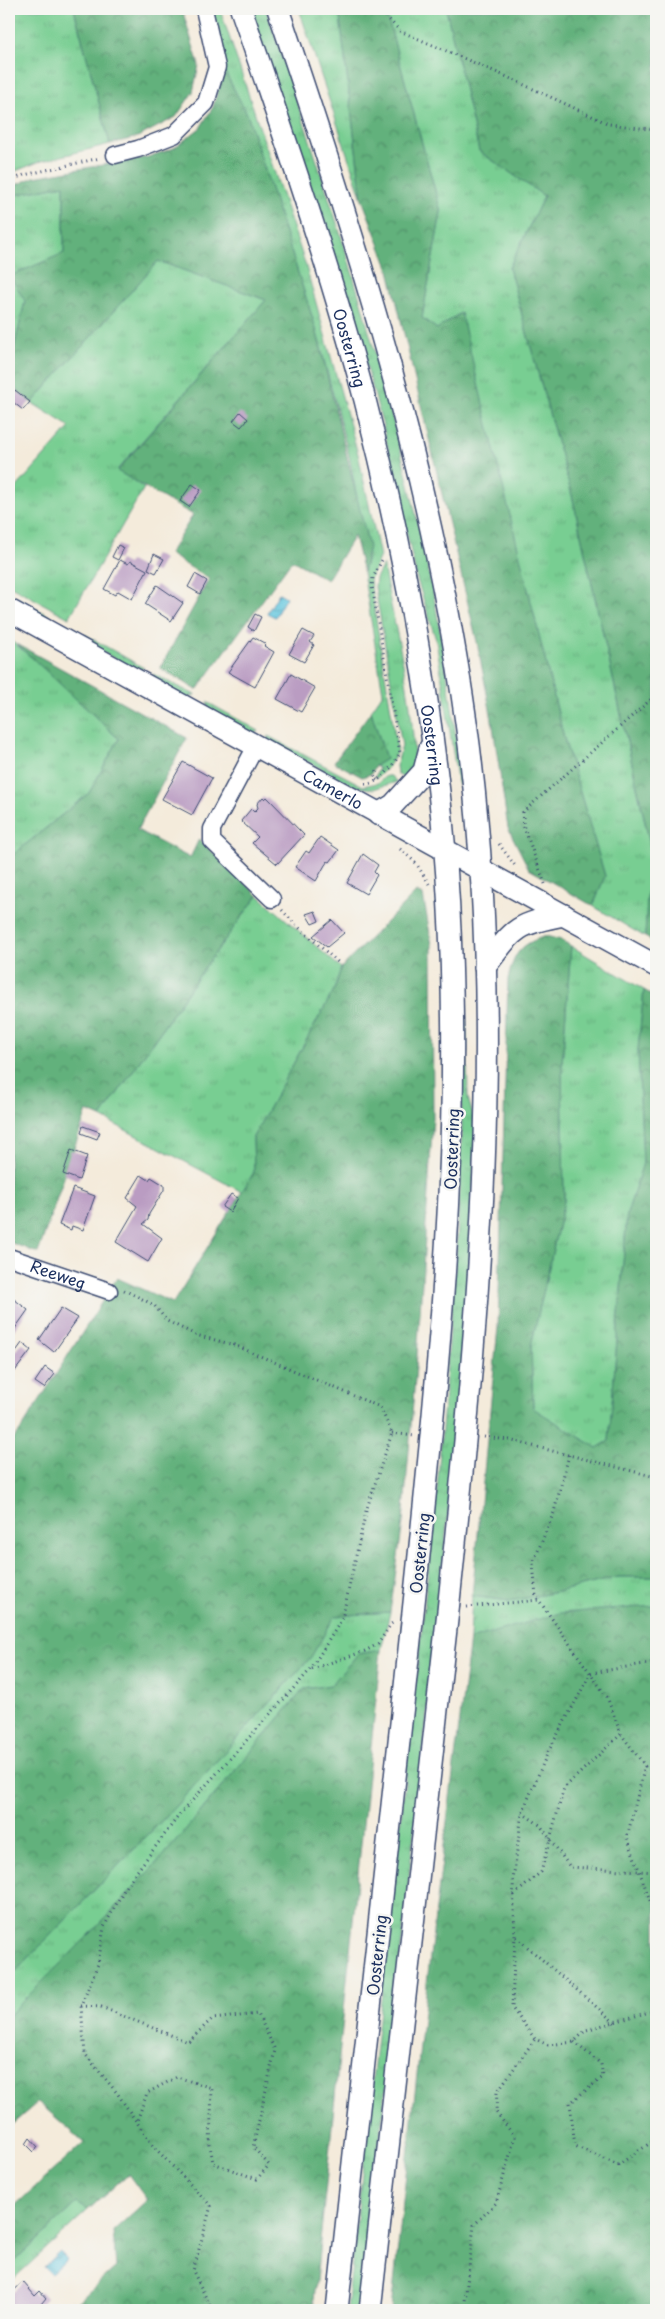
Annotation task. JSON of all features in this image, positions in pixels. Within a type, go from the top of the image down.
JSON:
[{"type":"main road","name":"Oosterring","points":[[241,9],[322,254],[366,404],[398,545],[426,689],[444,849],[450,966],[452,1102],[450,1203],[435,1403],[337,2310]]},
{"type":"main road","name":"Oosterring","points":[[278,9],[356,247],[407,429],[441,582],[464,713],[481,870],[485,968],[487,1087],[483,1194],[468,1413],[370,2310]]},
{"type":"main road","name":"Camerlo","points":[[9,610],[656,966]]},
{"type":"main road","points":[[378,814],[393,805],[424,770],[432,739]]},
{"type":"main road","points":[[485,968],[516,928],[540,919],[564,915]]},
{"type":"street","points":[[115,155],[174,135],[206,103],[217,67],[204,9]]},
{"type":"street","points":[[256,746],[212,828],[212,841],[272,899]]},
{"type":"street","name":"Reeweg","points":[[9,1258],[109,1291]]},
{"type":"path","points":[[379,9],[400,31],[506,76],[609,124],[656,130]]},
{"type":"path","points":[[9,181],[24,175],[115,155]]},
{"type":"path","points":[[381,548],[383,557],[373,578],[372,586],[400,753],[390,768]]},
{"type":"path","points":[[546,887],[523,825],[523,812],[656,695]]},
{"type":"path","points":[[377,780],[374,778],[378,769]]},
{"type":"path","points":[[497,842],[507,858],[521,872]]},
{"type":"path","points":[[398,847],[416,863],[428,883]]},
{"type":"path","points":[[272,899],[296,925],[340,964]]},
{"type":"path","points":[[109,1291],[122,1289],[154,1305],[167,1321],[196,1335],[234,1345],[380,1407],[392,1433],[366,1511],[342,1620],[311,1669],[180,1814],[126,1886],[104,1927],[98,1964],[81,2006],[85,2054],[117,2093],[154,2146],[211,2206],[193,2271],[212,2310]]},
{"type":"path","points":[[413,1445],[415,1426]]},
{"type":"path","points":[[392,1433],[414,1436]]},
{"type":"path","points":[[484,1437],[509,1440],[656,1477]]},
{"type":"path","points":[[569,1455],[554,1512],[533,1563],[536,1596],[607,1697],[621,1734],[645,1766],[656,1771]]},
{"type":"path","points":[[466,1607],[539,1600]]},
{"type":"path","points":[[394,1631],[396,1613]]},
{"type":"path","points":[[311,1669],[365,1651],[378,1644],[391,1624],[395,1622]]},
{"type":"path","points":[[590,1673],[656,1662]]},
{"type":"path","points":[[590,1673],[548,1752],[522,1813],[514,1880],[516,1937],[512,2008],[535,2039],[548,2045],[574,2042],[586,2030],[616,2023],[656,2010]]},
{"type":"path","points":[[514,1895],[541,1872],[564,1788],[621,1734]]},
{"type":"path","points":[[645,1766],[628,1837],[656,1917]]},
{"type":"path","points":[[522,1813],[540,1825],[570,1867],[656,1872]]},
{"type":"path","points":[[516,1937],[616,2023]]},
{"type":"path","points":[[81,2006],[101,2007],[188,2042],[212,2019],[258,2014],[275,2050],[253,2147],[269,2165],[257,2179],[213,2162],[210,2145],[212,2088],[177,2077],[147,2093],[137,2121]]},
{"type":"path","points":[[464,2310],[474,2226],[496,2203],[515,2137],[496,2112],[497,2092],[535,2039]]},
{"type":"path","points":[[574,2042],[601,2064],[602,2077],[570,2103],[575,2146],[618,2164],[656,2139]]},
{"type":"green space","points":[[9,9],[74,9],[110,144],[38,162],[9,174]]},
{"type":"green space","points":[[74,9],[182,9],[199,65],[193,92],[176,117],[138,137],[110,144]]},
{"type":"green space","points":[[211,9],[220,9],[305,263],[358,454],[380,556],[370,579],[397,748],[392,761],[377,778],[375,777],[379,768],[375,766],[386,759],[371,711],[383,693],[363,572],[368,555],[349,456],[316,329],[247,114],[224,70],[221,40]]},
{"type":"green space","points":[[250,9],[266,9],[340,233],[384,387],[415,510],[433,592],[459,759],[462,783],[458,785],[436,640],[417,579],[383,426],[359,338]]},
{"type":"green space","points":[[299,9],[339,9],[362,199]]},
{"type":"green space","points":[[339,9],[385,9],[441,212],[422,318],[437,329],[461,313],[565,742],[605,876],[593,906],[529,869],[508,828],[492,720],[477,642],[389,270],[362,199]]},
{"type":"green space","points":[[385,9],[446,9],[479,151],[544,196],[509,268],[573,499],[650,845],[645,937],[593,906],[605,876],[565,742],[460,313],[437,329],[422,318],[441,212]]},
{"type":"green space","points":[[446,9],[656,9],[656,943],[645,937],[650,844],[573,499],[509,268],[544,196],[479,151]]},
{"type":"green space","points":[[224,70],[247,114],[316,329],[369,547],[363,572],[354,536],[327,580],[292,560],[197,690],[160,668],[209,579],[169,554],[193,515],[117,471],[266,300],[158,261],[32,403],[9,384],[9,371],[25,301],[10,276],[64,253],[64,185],[9,196],[9,188],[34,177],[148,157],[174,148],[200,128],[213,107]]},
{"type":"green space","points":[[64,185],[64,253],[25,301],[9,371],[9,196]]},
{"type":"green space","points":[[158,261],[266,300],[117,470],[144,488],[69,618],[9,585],[9,496],[70,427],[32,403]]},
{"type":"green space","points":[[383,565],[408,691],[411,717],[414,767],[403,778],[397,773],[396,766],[402,746],[375,587],[376,578]]},
{"type":"green space","points":[[9,593],[51,617],[44,620],[9,601]]},
{"type":"green space","points":[[84,634],[144,668],[139,671],[84,643]]},
{"type":"green space","points":[[9,639],[36,661],[119,739],[89,793],[9,858]]},
{"type":"green space","points":[[17,644],[187,738],[137,830],[190,858],[199,839],[258,895],[210,960],[101,1117],[87,1111],[38,1253],[9,1242],[9,858],[89,793],[119,739]]},
{"type":"green space","points":[[153,674],[195,695],[185,699],[154,682]]},
{"type":"green space","points":[[207,702],[259,731],[252,735],[209,712]]},
{"type":"green space","points":[[371,711],[386,759],[375,766],[371,774],[362,777],[334,762]]},
{"type":"green space","points":[[268,736],[363,786],[378,783],[386,776],[391,776],[397,782],[373,789],[356,787],[267,741]]},
{"type":"green space","points":[[416,892],[423,895],[432,945],[433,1118],[418,1343],[403,1522],[390,1612],[335,1616],[311,1657],[173,1809],[9,1978],[9,1444],[20,1431],[117,1278],[173,1303],[254,1172],[253,1137],[334,990],[341,968]]},
{"type":"green space","points":[[258,895],[341,968],[334,990],[253,1137],[254,1172],[242,1192],[101,1117],[210,960]]},
{"type":"green space","points":[[546,936],[561,940],[571,946],[562,1064],[564,1201],[531,1346],[533,1408],[597,1448],[609,1441],[627,1214],[643,1163],[638,1050],[644,990],[656,997],[656,1577],[618,1577],[557,1592],[509,1601],[472,1596],[498,1327],[508,979],[513,962],[524,946]]},
{"type":"green space","points":[[571,946],[644,990],[638,1050],[643,1163],[627,1214],[609,1441],[597,1448],[533,1409],[531,1346],[564,1201],[562,1064]]},
{"type":"green space","points":[[465,948],[468,1098],[476,1126],[465,1343],[436,1634],[361,2310],[347,2310],[437,1490],[457,1244],[462,1126],[459,949]]},
{"type":"green space","points":[[618,1577],[656,1577],[656,1606],[470,1639],[472,1596],[509,1601],[557,1592]]},
{"type":"green space","points":[[656,1606],[656,2310],[391,2310],[430,1956],[470,1639],[560,1613]]},
{"type":"green space","points":[[390,1612],[381,1650],[358,1654],[331,1685],[304,1689],[165,1854],[92,1932],[9,2015],[9,1978],[173,1809],[310,1658],[335,1616]]},
{"type":"green space","points":[[381,1650],[313,2310],[69,2310],[116,2267],[113,2231],[147,2200],[128,2174],[88,2210],[77,2203],[9,2267],[9,2211],[84,2142],[38,2102],[9,2127],[9,2015],[92,1932],[165,1854],[304,1689],[331,1685],[358,1654]]},
{"type":"green space","points":[[77,2203],[88,2210],[9,2283],[9,2267]]},
{"type":"water","points":[[279,593],[286,597],[275,617],[267,613]]},
{"type":"water","points":[[60,2252],[67,2259],[51,2274],[44,2267]]},
{"type":"building","points":[[15,390],[30,402],[23,410],[9,399]]},
{"type":"building","points":[[240,412],[248,419],[241,427],[233,421]]},
{"type":"building","points":[[192,484],[201,490],[189,507],[180,501]]},
{"type":"building","points":[[118,545],[124,548],[118,560],[112,557]]},
{"type":"building","points":[[154,554],[164,559],[156,573],[148,569]]},
{"type":"building","points":[[120,560],[128,564],[130,561],[147,570],[132,599],[118,591],[115,595],[104,589]]},
{"type":"building","points":[[195,574],[207,581],[200,594],[188,587]]},
{"type":"building","points":[[157,585],[183,603],[171,621],[145,604]]},
{"type":"building","points":[[255,614],[261,617],[254,631],[248,627]]},
{"type":"building","points":[[303,630],[314,636],[310,642],[314,645],[304,662],[289,654]]},
{"type":"building","points":[[253,637],[266,644],[264,646],[274,652],[255,687],[228,672]]},
{"type":"building","points":[[291,674],[315,688],[301,712],[277,699]]},
{"type":"building","points":[[183,762],[212,778],[192,815],[162,799]]},
{"type":"building","points":[[263,797],[265,799],[267,797],[304,835],[277,864],[252,843],[258,837],[241,821],[251,809],[254,812],[258,808],[257,804]]},
{"type":"building","points":[[320,837],[339,850],[330,862],[328,861],[325,865],[316,881],[295,867],[306,851],[309,853]]},
{"type":"building","points":[[363,854],[378,865],[374,872],[377,875],[366,894],[347,883]]},
{"type":"building","points":[[315,911],[319,921],[312,924],[306,914]]},
{"type":"building","points":[[332,920],[344,933],[327,947],[313,936]]},
{"type":"building","points":[[83,1126],[100,1132],[97,1139],[81,1133]]},
{"type":"building","points":[[71,1150],[87,1156],[79,1180],[63,1174]]},
{"type":"building","points":[[141,1175],[149,1180],[151,1177],[164,1185],[164,1190],[149,1214],[148,1220],[143,1224],[162,1238],[148,1262],[116,1242],[137,1206],[127,1198]]},
{"type":"building","points":[[73,1188],[95,1196],[83,1230],[72,1226],[71,1230],[59,1225]]},
{"type":"building","points":[[231,1194],[238,1198],[230,1212],[222,1207]]},
{"type":"building","points":[[10,1296],[28,1310],[9,1337],[9,1298]]},
{"type":"building","points":[[61,1308],[78,1318],[54,1352],[39,1340]]},
{"type":"building","points":[[22,1343],[31,1350],[9,1379],[9,1361]]},
{"type":"building","points":[[45,1367],[55,1374],[44,1388],[35,1382]]},
{"type":"building","points":[[30,2138],[38,2147],[34,2152],[26,2144]]},
{"type":"building","points":[[23,2282],[35,2296],[40,2291],[46,2298],[36,2310],[9,2310],[9,2295]]}]
